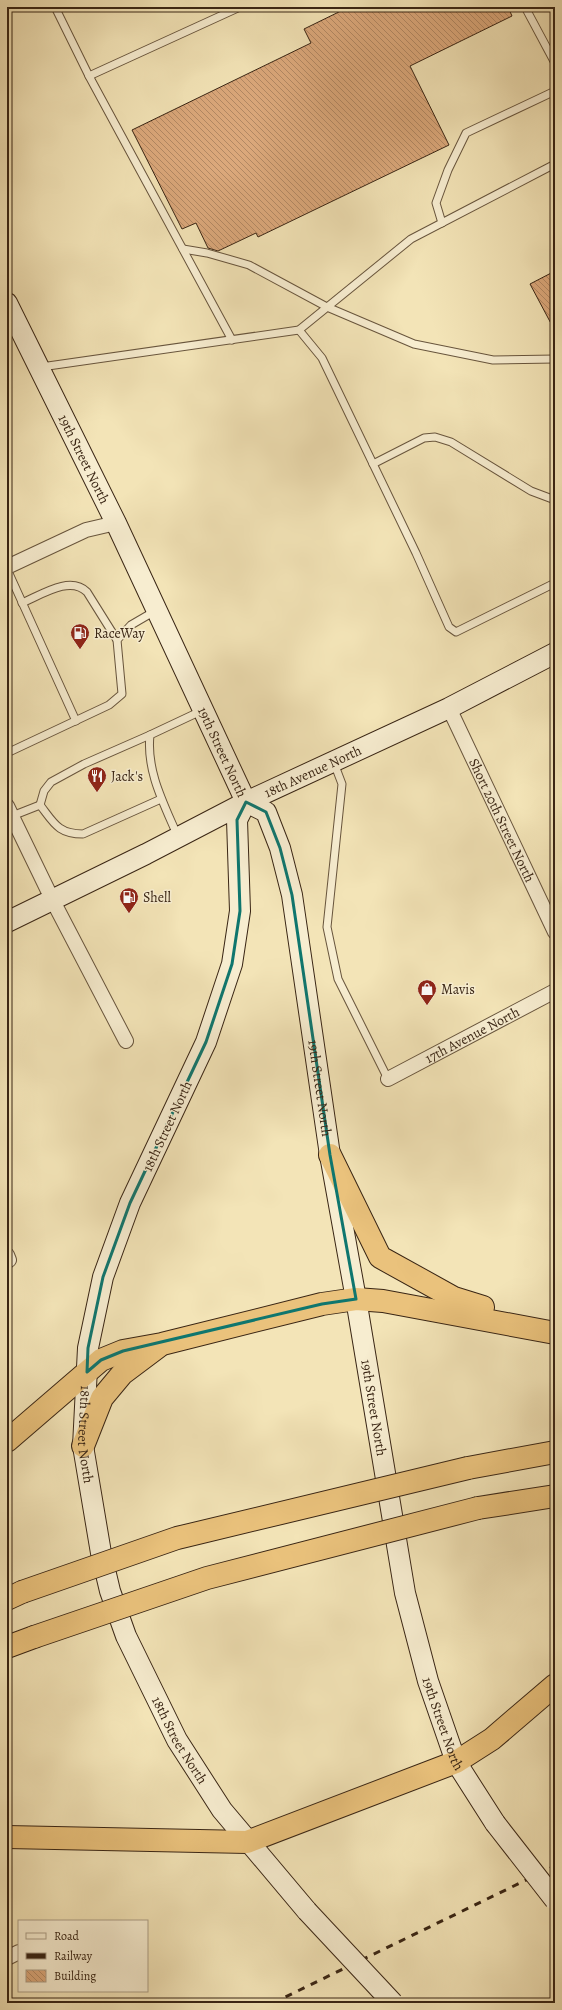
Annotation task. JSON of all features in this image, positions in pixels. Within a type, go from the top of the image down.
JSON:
[{"type":"highway","points":[[330,1155],[380,1257],[454,1298],[555,1328]]},
{"type":"highway","points":[[7,1441],[101,1360],[123,1351],[162,1344],[322,1304],[356,1299],[383,1301],[555,1332]]},
{"type":"highway","points":[[83,1446],[102,1398],[122,1374],[162,1344]]},
{"type":"highway","points":[[14,1596],[177,1538],[468,1468],[555,1452]]},
{"type":"highway","points":[[7,1647],[207,1578],[478,1508],[555,1496]]},
{"type":"highway","points":[[7,1837],[247,1842],[456,1762],[492,1739],[555,1685]]},
{"type":"main road","name":"19th Street North","points":[[7,303],[116,523],[246,802],[266,812],[280,848],[292,895],[330,1155],[356,1299],[405,1594],[428,1681],[456,1762],[495,1823],[555,1900]]},
{"type":"main road","name":"18th Avenue North","points":[[7,922],[52,901],[246,802],[449,708],[549,658]]},
{"type":"main road","name":"18th Street North","points":[[246,802],[237,820],[240,911],[232,964],[206,1042],[130,1203],[103,1276],[88,1348],[83,1446],[100,1553],[110,1591],[126,1636],[177,1740],[222,1810],[247,1842],[307,1911],[393,2003]]},
{"type":"street","points":[[7,568],[86,530],[116,523]]},
{"type":"street","name":"Short 20th Street North","points":[[449,708],[555,932]]},
{"type":"street","points":[[9,811],[52,901],[126,1041]]},
{"type":"street","name":"17th Avenue North","points":[[388,1079],[555,991]]},
{"type":"street","points":[[7,1958],[18,1952]]},
{"type":"lane","points":[[55,7],[89,76],[232,340]]},
{"type":"lane","points":[[89,76],[240,7]]},
{"type":"lane","points":[[525,7],[555,63]]},
{"type":"lane","points":[[442,223],[436,203],[448,170],[466,133],[555,91]]},
{"type":"lane","points":[[39,368],[299,330],[411,239],[555,164]]},
{"type":"lane","points":[[183,249],[207,253],[248,265],[327,307],[414,344],[493,360],[555,359]]},
{"type":"lane","points":[[299,330],[322,358],[416,553],[449,626],[456,632],[555,583]]},
{"type":"lane","points":[[373,464],[424,438],[435,437],[451,442],[531,491],[555,500]]},
{"type":"lane","points":[[7,568],[76,721]]},
{"type":"lane","points":[[7,753],[109,706],[122,694],[117,640],[87,592],[82,587],[71,584],[62,586],[22,603]]},
{"type":"lane","points":[[117,640],[131,625],[156,610]]},
{"type":"lane","points":[[40,805],[44,791],[51,782],[84,764],[203,710]]},
{"type":"lane","points":[[150,735],[149,749],[156,788],[178,837]]},
{"type":"lane","points":[[334,762],[342,784],[327,927],[330,949],[338,978],[388,1079]]},
{"type":"lane","points":[[40,805],[60,829],[69,834],[83,834],[162,799]]},
{"type":"lane","points":[[9,811],[40,805]]},
{"type":"highlighted area","points":[[246,802],[266,812],[280,848],[292,895],[330,1155],[356,1299],[322,1304],[123,1351],[101,1360],[87,1372],[88,1348],[103,1277],[130,1203],[206,1042],[232,964],[240,911],[237,820]]},
{"type":"building","points":[[349,7],[508,7],[512,16],[410,66],[449,145],[258,237],[256,233],[218,251],[208,248],[196,223],[182,229],[132,130],[311,43],[304,29]]},
{"type":"building","points":[[555,271],[555,331],[530,284]]},
{"type":"railway","points":[[273,2003],[555,1866]]},
{"type":"place","name":"RaceWay","points":[[80,650]]},
{"type":"place","name":"Jack's","points":[[97,793]]},
{"type":"place","name":"Shell","points":[[129,914]]},
{"type":"place","name":"Mavis","points":[[427,1006]]}]
